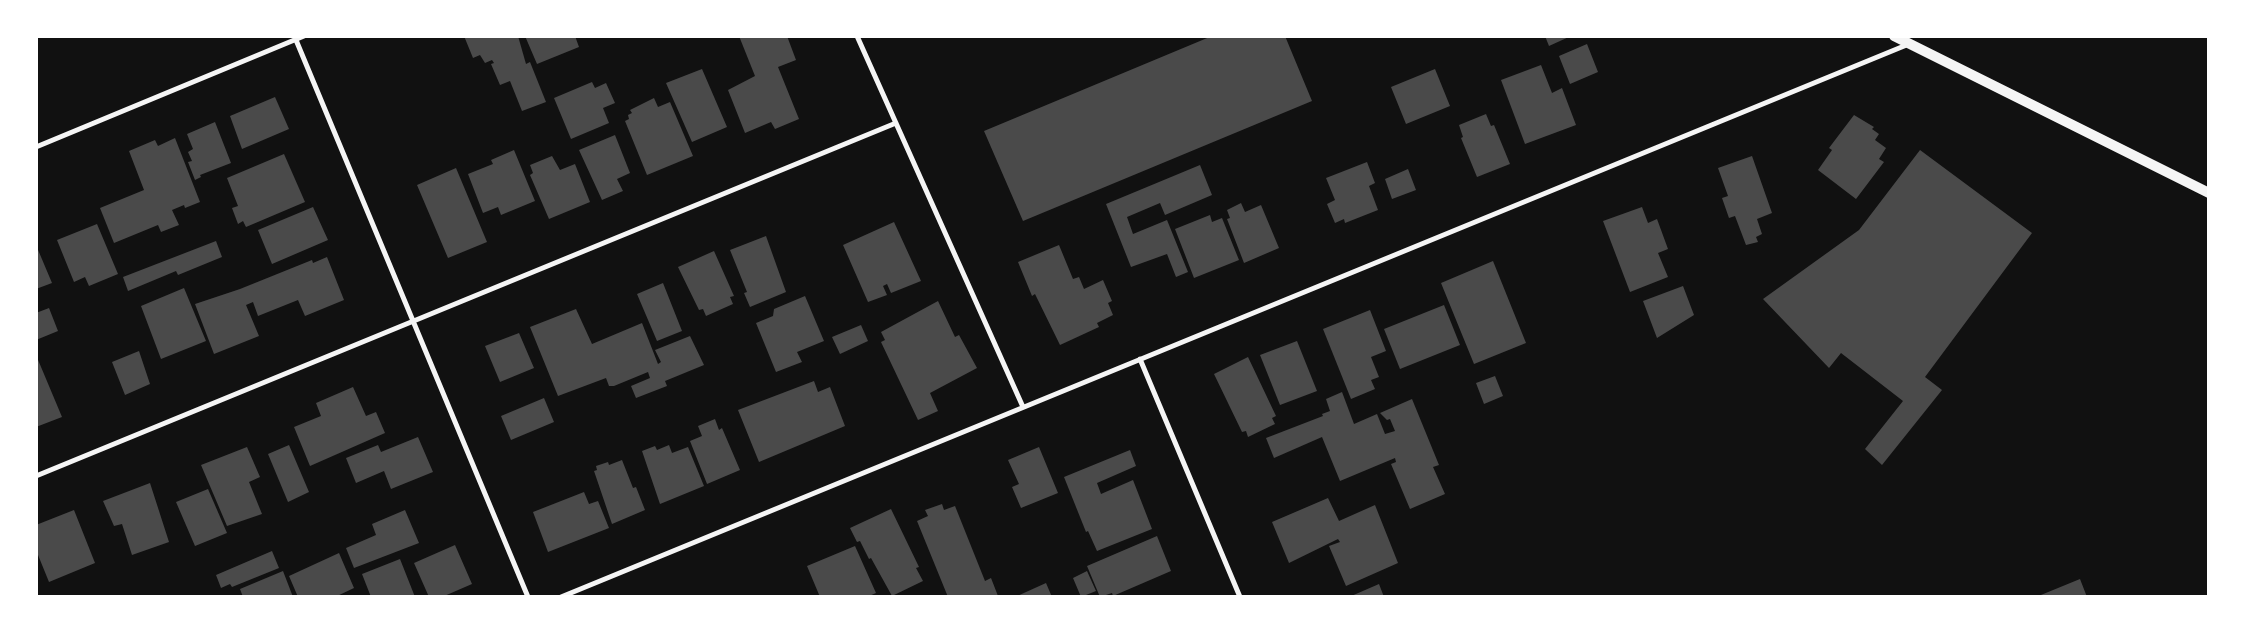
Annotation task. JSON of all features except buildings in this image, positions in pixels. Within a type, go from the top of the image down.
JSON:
[{"type":"main road","points":[[1894,36],[2209,193]]},
{"type":"street","points":[[36,147],[304,36]]},
{"type":"street","points":[[857,36],[1023,407]]},
{"type":"street","points":[[296,40],[528,597]]},
{"type":"street","points":[[561,597],[1909,44]]},
{"type":"street","points":[[36,476],[896,123]]},
{"type":"street","points":[[1140,359],[1240,597]]}]
